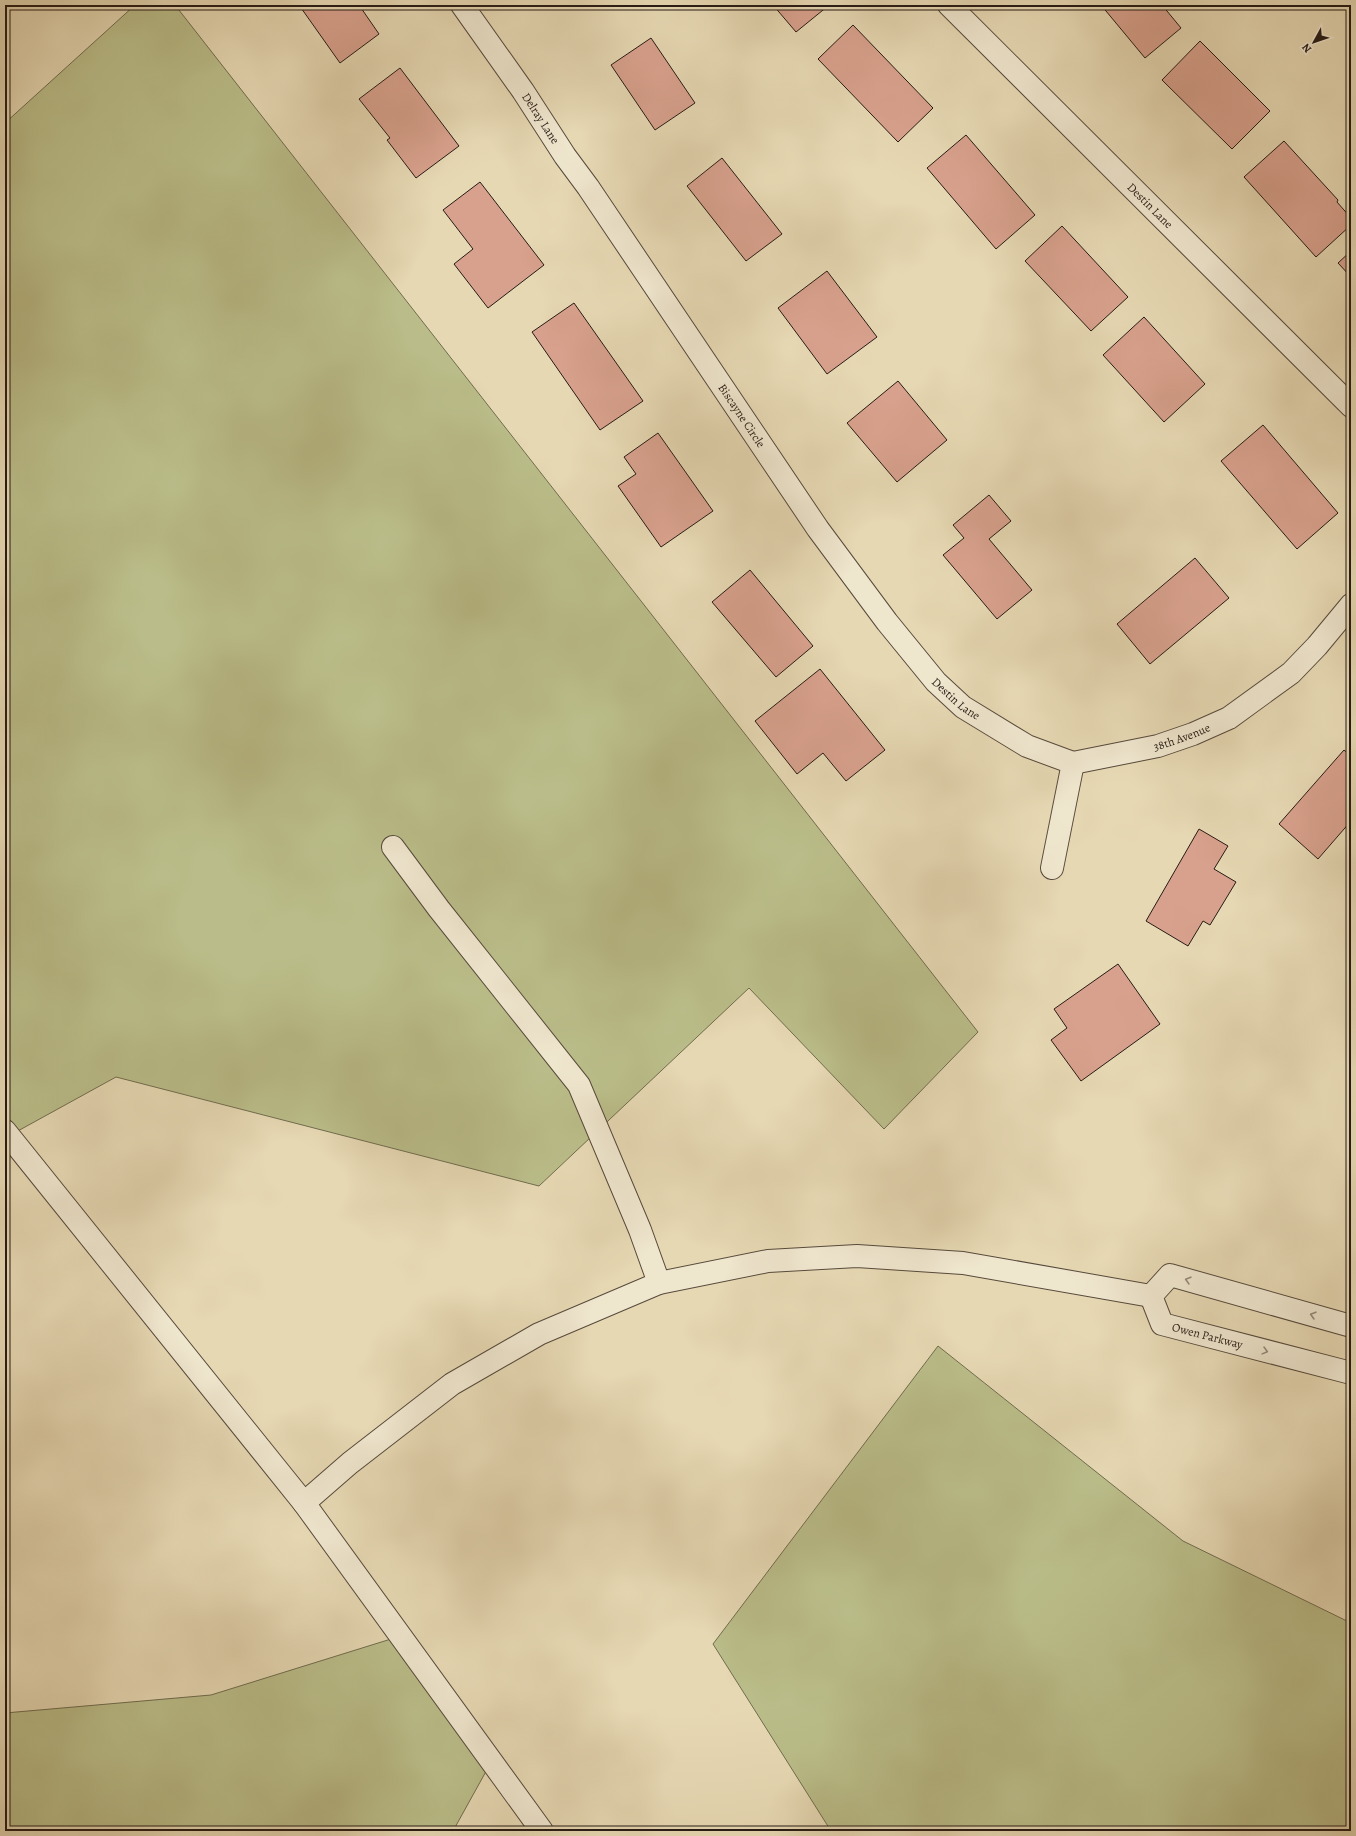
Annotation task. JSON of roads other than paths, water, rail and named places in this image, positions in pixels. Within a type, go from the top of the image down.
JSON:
[{"type":"street","name":"Delray Lane","points":[[462,5],[523,91],[565,156],[618,232]]},
{"type":"street","name":"Destin Lane","points":[[949,5],[1351,406]]},
{"type":"street","name":"Biscayne Circle","points":[[618,232],[818,529],[868,597]]},
{"type":"street","name":"Destin Lane","points":[[868,597],[936,682],[963,707],[1027,746],[1073,763]]},
{"type":"street","name":"38th Avenue","points":[[1073,763],[1158,746],[1193,734],[1229,718],[1291,673],[1317,646],[1351,605]]},
{"type":"street","points":[[1052,868],[1073,763]]},
{"type":"street","points":[[394,847],[439,909],[579,1085],[640,1230],[659,1283]]},
{"type":"street","points":[[5,1131],[304,1503],[542,1831]]},
{"type":"street","points":[[304,1503],[350,1463],[452,1384],[539,1334],[659,1283],[768,1261],[857,1256],[962,1263],[1151,1296],[1170,1275],[1351,1326]]},
{"type":"street","name":"Owen Parkway","points":[[1151,1296],[1162,1324],[1351,1373]]}]
